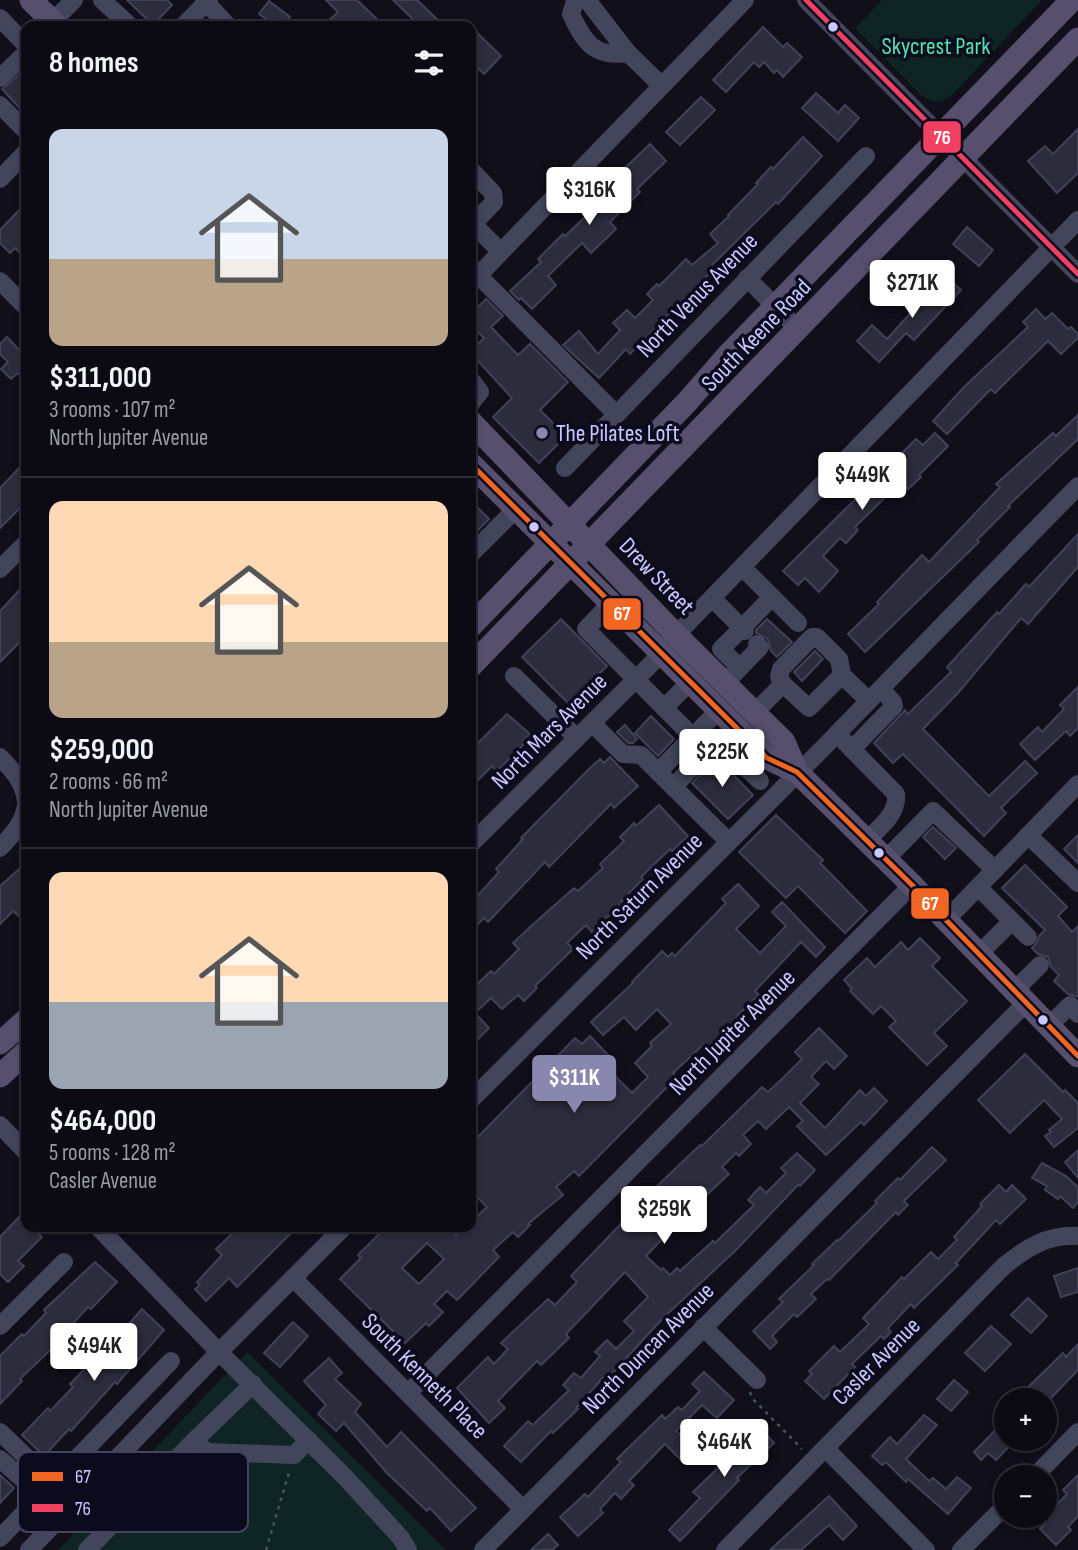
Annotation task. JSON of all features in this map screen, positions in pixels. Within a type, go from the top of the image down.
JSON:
[{"type":"main road","name":"South Keene Road","points":[[476,660],[728,355],[1072,0]]},
{"type":"main road","points":[[963,158],[970,132],[978,116],[1054,38],[1078,0]]},
{"type":"main road","points":[[33,1],[49,21]]},
{"type":"main road","name":"South Keene Road","points":[[476,614],[531,564],[572,543],[798,329],[1078,39]]},
{"type":"main road","points":[[826,300],[857,248],[927,176],[939,151],[941,135]]},
{"type":"main road","points":[[546,498],[564,499],[582,492],[668,404],[728,355]]},
{"type":"main road","name":"Drew Street","points":[[476,427],[546,498],[595,586],[611,603],[669,644]]},
{"type":"main road","points":[[476,452],[534,512],[601,571],[699,674]]},
{"type":"main road","name":"Drew Street","points":[[476,469],[516,509],[572,543],[699,674],[734,741],[797,772],[912,885],[1078,1056]]},
{"type":"main road","points":[[476,642],[572,543]]},
{"type":"main road","name":"Drew Street","points":[[699,674],[741,649],[754,713],[783,742],[797,772]]},
{"type":"main road","points":[[0,1043],[21,1024]]},
{"type":"main road","points":[[0,1076],[21,1057]]},
{"type":"street","points":[[56,21],[74,0]]},
{"type":"street","points":[[102,0],[125,21]]},
{"type":"street","points":[[579,0],[574,4],[571,14],[589,46],[619,54],[628,53]]},
{"type":"street","points":[[587,0],[628,53],[662,86]]},
{"type":"street","points":[[476,273],[501,252],[746,0]]},
{"type":"street","points":[[806,0],[1078,274]]},
{"type":"street","points":[[188,21],[206,1],[224,21]]},
{"type":"street","points":[[0,18],[21,41]]},
{"type":"street","points":[[0,78],[21,58]]},
{"type":"street","points":[[0,105],[21,126]]},
{"type":"street","name":"North Venus Avenue","points":[[565,468],[866,156]]},
{"type":"street","points":[[0,179],[21,157]]},
{"type":"street","points":[[476,175],[493,193],[494,202],[476,219]]},
{"type":"street","name":"North Mars Avenue","points":[[476,839],[635,679],[1078,220]]},
{"type":"street","points":[[476,227],[501,252]]},
{"type":"street","points":[[747,278],[798,329]]},
{"type":"street","points":[[476,279],[616,414]]},
{"type":"street","points":[[0,281],[21,302]]},
{"type":"street","name":"North Saturn Avenue","points":[[476,1095],[837,734],[1078,486]]},
{"type":"street","points":[[476,549],[516,509]]},
{"type":"street","points":[[0,569],[21,548]]},
{"type":"street","points":[[742,567],[798,623]]},
{"type":"street","points":[[712,598],[741,649],[772,597]]},
{"type":"street","points":[[611,603],[586,629],[693,737]]},
{"type":"street","points":[[842,675],[809,708],[779,677],[780,669],[812,637],[817,637],[839,659],[842,675],[875,695],[893,702],[894,706],[852,749]]},
{"type":"street","points":[[664,708],[699,674]]},
{"type":"street","points":[[514,676],[577,738]]},
{"type":"street","points":[[754,713],[783,684]]},
{"type":"street","points":[[658,772],[719,710]]},
{"type":"street","points":[[592,723],[622,754],[641,755],[728,841]]},
{"type":"street","points":[[837,734],[896,794],[897,805],[892,814],[867,840]]},
{"type":"street","points":[[673,787],[720,741],[734,741],[760,781]]},
{"type":"street","points":[[0,757],[21,782]]},
{"type":"street","points":[[946,920],[1078,784]]},
{"type":"street","points":[[886,859],[933,811],[995,870]]},
{"type":"street","points":[[0,848],[21,824]]},
{"type":"street","points":[[1028,835],[1078,883]]},
{"type":"street","name":"North Jupiter Avenue","points":[[408,1393],[912,885]]},
{"type":"street","points":[[978,887],[1028,937]]},
{"type":"street","points":[[979,954],[1012,921]]},
{"type":"street","name":"North Duncan Avenue","points":[[484,1550],[1020,997],[1040,965]]},
{"type":"street","points":[[1049,1026],[1070,1006],[1078,1014]]},
{"type":"street","points":[[0,1125],[21,1147]]},
{"type":"street","points":[[103,1232],[309,1440],[401,1538],[408,1550]]},
{"type":"street","points":[[123,1452],[339,1232]]},
{"type":"street","name":"Casler Avenue","points":[[725,1550],[1004,1266],[1024,1249],[1044,1240],[1078,1236]]},
{"type":"street","points":[[0,1326],[64,1262]]},
{"type":"street","name":"South Kenneth Place","points":[[293,1278],[523,1509]]},
{"type":"street","points":[[703,1327],[757,1380]]},
{"type":"street","points":[[82,1452],[171,1361]]},
{"type":"street","points":[[184,1452],[253,1384]]},
{"type":"street","points":[[0,1432],[21,1452]]},
{"type":"street","points":[[1046,1465],[1078,1432]]},
{"type":"street","points":[[248,1453],[294,1455],[309,1440]]},
{"type":"street","points":[[193,1443],[208,1452]]},
{"type":"street","points":[[825,1447],[926,1550]]},
{"type":"street","points":[[0,1459],[18,1476]]},
{"type":"street","points":[[961,1550],[994,1517]]},
{"type":"street","points":[[0,1538],[18,1519]]},
{"type":"street","points":[[29,1550],[47,1532]]},
{"type":"street","points":[[87,1550],[105,1532]]},
{"type":"path","points":[[757,1380],[750,1392],[752,1398],[804,1451]]},
{"type":"path","points":[[266,1550],[294,1455]]},
{"type":"green space","name":"Skycrest Park","points":[[882,0],[1042,0],[954,93],[941,102],[931,101],[921,95],[855,28]]},
{"type":"green space","points":[[247,1352],[446,1550],[58,1550],[75,1532],[248,1532],[248,1452],[152,1452]]},
{"type":"building","points":[[127,0],[167,0],[172,5],[157,21],[149,21]]},
{"type":"building","points":[[326,0],[357,0],[379,21],[328,21],[338,12]]},
{"type":"building","points":[[393,0],[417,0],[439,21],[415,21]]},
{"type":"building","points":[[269,1],[290,17],[286,21],[269,21],[259,14]]},
{"type":"building","points":[[763,27],[783,47],[787,43],[802,57],[783,77],[777,70],[774,73],[764,62],[759,67],[754,62],[726,92],[713,80]]},
{"type":"building","points":[[476,32],[501,56],[484,74],[476,67]]},
{"type":"building","points":[[21,73],[21,110],[2,89]]},
{"type":"building","points":[[816,93],[838,113],[845,105],[859,118],[838,141],[802,108]]},
{"type":"building","points":[[701,97],[715,110],[680,145],[666,132]]},
{"type":"building","points":[[1078,129],[1078,173],[1057,193],[1028,161],[1045,146],[1053,154]]},
{"type":"building","points":[[803,137],[822,156],[778,204],[776,202],[710,267],[713,270],[630,354],[626,349],[599,378],[563,345],[579,331],[598,354],[620,330],[613,323],[627,310],[635,318],[653,300],[647,294],[657,284],[659,286],[686,259],[692,265],[718,243],[710,234],[771,167],[773,169]]},
{"type":"building","points":[[650,144],[666,161],[637,189],[640,192],[610,222],[616,229],[591,253],[582,243],[548,276],[556,285],[532,309],[521,298],[519,300],[510,291],[541,262],[538,259],[563,234],[565,236],[600,203],[598,201],[628,172],[624,169]]},
{"type":"building","points":[[21,208],[21,254],[15,248],[10,253],[0,243],[0,230]]},
{"type":"building","points":[[967,227],[993,250],[979,266],[953,244]]},
{"type":"building","points":[[945,275],[961,290],[914,340],[906,333],[879,362],[857,341],[872,325],[887,339]]},
{"type":"building","points":[[486,299],[503,316],[491,327],[518,355],[530,344],[568,382],[540,410],[566,436],[539,463],[493,417],[512,398],[478,361],[476,363],[476,345],[484,338],[476,330],[476,309]]},
{"type":"building","points":[[1036,309],[1045,319],[1052,313],[1068,329],[1071,327],[1078,334],[1078,338],[1061,354],[1048,341],[995,393],[991,389],[947,434],[933,421],[965,386],[1028,327],[1023,322]]},
{"type":"building","points":[[7,337],[21,350],[21,376],[18,373],[11,379],[1,369],[8,362],[0,354],[0,344]]},
{"type":"building","points":[[1078,415],[1078,439],[1008,506],[1010,507],[977,540],[979,542],[865,652],[848,634],[879,604],[877,602],[922,555],[929,562],[1000,487],[996,484],[1053,433],[1056,436]]},
{"type":"building","points":[[935,433],[948,446],[908,489],[901,482],[855,527],[858,530],[846,543],[840,538],[823,556],[838,571],[819,592],[805,578],[798,585],[783,571],[916,439],[923,445]]},
{"type":"building","points":[[21,466],[21,507],[0,528],[0,488]]},
{"type":"building","points":[[476,506],[489,519],[476,532]]},
{"type":"building","points":[[1078,534],[1078,567],[1028,624],[1021,618],[958,693],[923,729],[989,796],[1025,761],[1037,773],[1001,808],[1006,813],[984,836],[903,754],[893,763],[874,743],[905,710],[908,714],[951,672],[947,667],[997,612],[999,614],[1026,584],[1029,587]]},
{"type":"building","points":[[21,588],[21,641],[0,662],[0,611]]},
{"type":"building","points":[[561,619],[607,666],[569,704],[522,657]]},
{"type":"building","points":[[767,619],[792,642],[777,657],[771,651],[768,639],[756,633]]},
{"type":"building","points":[[815,651],[823,659],[802,681],[794,672]]},
{"type":"building","points":[[1078,687],[1078,728],[1070,736],[1066,731],[1035,760],[1020,744],[1038,727],[1042,732],[1064,709],[1060,705]]},
{"type":"building","points":[[507,714],[530,734],[524,740],[526,742],[497,771],[492,766],[476,782],[476,745]]},
{"type":"building","points":[[651,716],[674,739],[658,756],[635,733]]},
{"type":"building","points":[[625,725],[637,739],[633,743],[628,743],[617,732]]},
{"type":"building","points":[[610,757],[638,786],[614,808],[611,804],[549,867],[545,862],[488,922],[484,918],[476,926],[476,897],[499,872],[496,869],[523,839],[521,838],[589,769],[600,759],[604,763]]},
{"type":"building","points":[[717,758],[753,795],[728,819],[692,783]]},
{"type":"building","points":[[659,805],[688,836],[641,877],[643,879],[621,901],[623,902],[592,932],[586,925],[567,943],[573,949],[535,986],[537,988],[524,1001],[518,995],[502,1009],[491,998],[476,1012],[476,985],[491,971],[494,974],[519,949],[513,943],[530,927],[574,888],[578,891],[603,868],[600,864],[624,841],[620,837],[634,823],[636,826]]},
{"type":"building","points":[[776,815],[823,860],[820,863],[867,911],[845,933],[798,886],[786,898],[739,852]]},
{"type":"building","points":[[933,827],[956,848],[945,859],[923,837]]},
{"type":"building","points":[[1078,835],[1078,863],[1064,849]]},
{"type":"building","points":[[1025,865],[1067,907],[1058,916],[1072,932],[1078,926],[1078,997],[1068,994],[1054,981],[1059,975],[1051,967],[1048,957],[1038,954],[1032,948],[1045,930],[1002,888]]},
{"type":"building","points":[[21,867],[21,916],[13,911],[0,924],[0,886]]},
{"type":"building","points":[[738,884],[759,906],[736,929],[760,953],[786,926],[772,912],[782,902],[825,947],[816,957],[801,942],[755,991],[759,995],[738,1018],[707,1048],[704,1044],[673,1073],[677,1077],[579,1176],[574,1171],[556,1187],[563,1195],[528,1224],[530,1225],[518,1237],[513,1232],[493,1250],[499,1257],[457,1300],[447,1291],[434,1304],[443,1312],[429,1326],[426,1323],[405,1343],[340,1279],[361,1258],[358,1255],[381,1232],[451,1232],[456,1236],[460,1232],[476,1232],[476,1217],[487,1207],[476,1196],[476,1139],[575,1038],[582,1044],[590,1036],[609,1056],[584,1080],[597,1093],[615,1076],[632,1093],[648,1077],[635,1063],[652,1046],[650,1043],[671,1024],[657,1009],[636,1030],[624,1017],[603,1035],[591,1022],[633,983],[662,951],[668,957],[672,953],[675,956],[726,903],[722,899]],"holes":[[[427,1243],[444,1259],[419,1284],[402,1268]]]},
{"type":"building","points":[[920,938],[940,958],[932,966],[967,1001],[934,1033],[947,1046],[927,1065],[889,1027],[896,1021],[881,1006],[873,1014],[850,991],[852,989],[844,980],[867,958],[875,967],[901,942],[908,950]]},
{"type":"building","points":[[476,1014],[489,1028],[476,1039]]},
{"type":"building","points":[[819,1028],[847,1056],[834,1069],[826,1061],[811,1077],[819,1084],[800,1103],[825,1128],[860,1090],[866,1096],[874,1088],[887,1101],[864,1125],[861,1122],[826,1155],[797,1126],[803,1121],[789,1107],[766,1129],[758,1121],[743,1135],[751,1144],[739,1156],[736,1153],[722,1167],[729,1174],[646,1256],[661,1270],[663,1268],[670,1275],[677,1268],[680,1271],[713,1241],[715,1243],[754,1205],[748,1200],[760,1187],[766,1193],[786,1173],[781,1168],[797,1153],[815,1170],[736,1250],[663,1318],[611,1375],[608,1372],[576,1408],[578,1409],[553,1433],[551,1431],[521,1462],[504,1446],[528,1421],[533,1425],[569,1390],[563,1385],[574,1373],[581,1378],[600,1356],[595,1352],[607,1340],[616,1349],[634,1331],[624,1321],[648,1297],[625,1272],[566,1334],[569,1338],[541,1365],[537,1361],[498,1401],[505,1408],[489,1423],[457,1388],[488,1357],[494,1364],[508,1349],[501,1343],[548,1299],[555,1305],[577,1282],[571,1276],[635,1209],[636,1211],[655,1192],[653,1190],[762,1087],[768,1092],[802,1059],[795,1052]]},
{"type":"building","points":[[1025,1054],[1063,1092],[1065,1090],[1078,1103],[1078,1128],[1054,1147],[1045,1136],[1062,1119],[1044,1100],[1010,1133],[978,1100]]},
{"type":"building","points":[[932,1147],[946,1160],[904,1201],[908,1205],[898,1215],[896,1212],[829,1280],[811,1294],[816,1299],[797,1317],[794,1314],[772,1336],[777,1342],[770,1349],[753,1331],[783,1302],[779,1299],[814,1265],[812,1264]]},
{"type":"building","points":[[1078,1150],[1078,1178],[1065,1162]]},
{"type":"building","points":[[1042,1163],[1066,1176],[1078,1187],[1078,1202],[1073,1208],[1060,1196],[1058,1199],[1045,1190],[1047,1186],[1032,1178]]},
{"type":"building","points":[[999,1185],[1006,1192],[1012,1185],[1026,1199],[1000,1224],[996,1220],[956,1263],[958,1265],[914,1308],[911,1304],[888,1328],[891,1332],[884,1339],[881,1336],[852,1364],[855,1367],[824,1399],[805,1381],[812,1374],[809,1371],[834,1346],[840,1352],[869,1324],[863,1318],[902,1277],[904,1279],[931,1252],[938,1259],[957,1240],[954,1237],[982,1206],[980,1204]]},
{"type":"building","points":[[20,1216],[21,1232],[36,1232],[42,1237],[18,1261],[24,1266],[8,1282],[0,1274],[0,1237]]},
{"type":"building","points":[[234,1232],[292,1232],[237,1287],[229,1278],[206,1301],[195,1289],[200,1285],[197,1282],[222,1255],[216,1249]]},
{"type":"building","points":[[95,1262],[117,1282],[91,1309],[88,1307],[66,1331],[68,1333],[20,1379],[22,1381],[0,1404],[0,1356],[22,1334],[24,1336],[46,1313],[44,1310]]},
{"type":"building","points":[[1078,1268],[1078,1292],[1061,1297],[1054,1276]]},
{"type":"building","points":[[1028,1298],[1047,1316],[1031,1333],[1011,1315]]},
{"type":"building","points":[[142,1309],[164,1330],[71,1431],[69,1429],[48,1452],[40,1452],[22,1435],[73,1387],[70,1384],[93,1360],[96,1362]]},
{"type":"building","points":[[293,1322],[308,1336],[280,1367],[264,1353]]},
{"type":"building","points":[[991,1326],[1011,1344],[985,1371],[965,1353]]},
{"type":"building","points":[[1078,1344],[1078,1370],[1057,1392],[1057,1388],[1027,1388],[1063,1353],[1066,1357]]},
{"type":"building","points":[[329,1358],[342,1373],[335,1379],[361,1404],[355,1412],[387,1447],[401,1432],[476,1508],[451,1531],[430,1508],[427,1511],[386,1472],[344,1423],[336,1431],[318,1414],[326,1405],[304,1381]]},
{"type":"building","points":[[704,1372],[734,1400],[717,1418],[702,1405],[676,1431],[692,1446],[680,1459],[665,1444],[629,1481],[634,1485],[621,1499],[615,1493],[600,1509],[603,1513],[578,1536],[560,1517],[585,1494],[588,1497],[621,1462],[617,1459],[662,1415],[665,1419],[678,1407],[682,1410],[700,1391],[692,1384]]},
{"type":"building","points":[[954,1380],[968,1392],[951,1411],[937,1399]]},
{"type":"building","points":[[924,1415],[937,1425],[906,1459],[929,1481],[933,1478],[946,1489],[957,1477],[971,1488],[948,1514],[908,1479],[906,1482],[886,1462],[882,1465],[872,1456],[890,1437],[897,1444]]},
{"type":"building","points":[[756,1423],[774,1443],[737,1478],[739,1480],[680,1541],[669,1530],[700,1498],[693,1492],[739,1451],[732,1445]]},
{"type":"building","points":[[994,1431],[994,1451],[1005,1451],[996,1460],[988,1453],[981,1460],[974,1452]]},
{"type":"building","points":[[0,1475],[14,1488],[0,1503]]},
{"type":"building","points":[[1078,1475],[1078,1516],[1068,1527],[1071,1530],[1056,1545],[1040,1529],[1057,1528],[1057,1504],[1067,1494],[1063,1490]]},
{"type":"building","points":[[829,1496],[857,1526],[843,1540],[829,1525],[801,1550],[770,1550]]},
{"type":"building","points":[[548,1534],[558,1545],[552,1550],[531,1550]]},
{"type":"transit line","name":"76","points":[[806,0],[1078,274]]},
{"type":"transit line","name":"67","points":[[476,469],[767,758],[797,772],[912,885],[1078,1056]]},
{"type":"place","name":"The Pilates Loft","points":[[542,433]]}]
